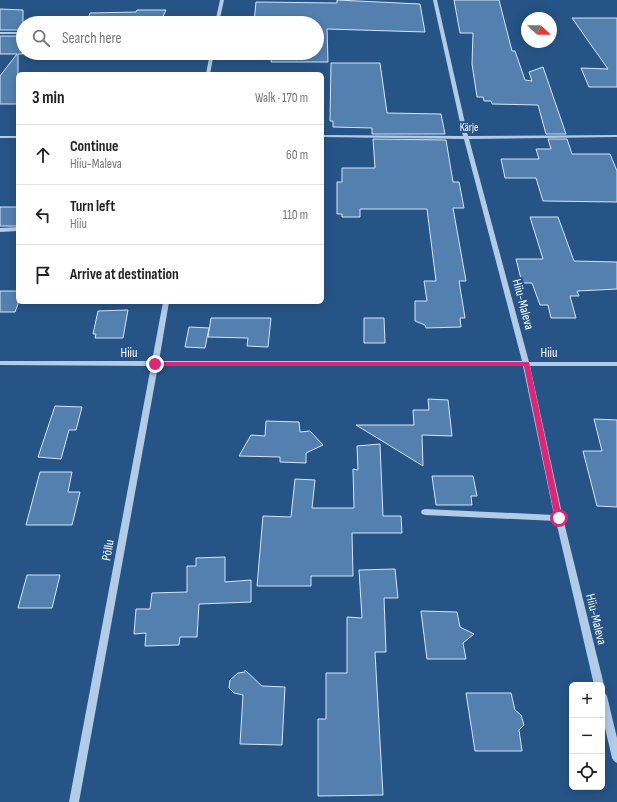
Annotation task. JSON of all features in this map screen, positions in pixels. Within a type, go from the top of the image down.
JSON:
[{"type":"street","points":[[219,16],[222,0]]},
{"type":"street","name":"Hiiu-Maleva","points":[[435,0],[466,138],[526,363],[559,518],[598,682]]},
{"type":"street","points":[[0,33],[16,33]]},
{"type":"street","points":[[208,72],[211,60]]},
{"type":"street","name":"Kärje","points":[[324,136],[466,138],[617,136]]},
{"type":"street","points":[[0,137],[16,137]]},
{"type":"street","points":[[0,230],[16,229]]},
{"type":"street","name":"Põllu","points":[[74,802],[166,304]]},
{"type":"street","name":"Hiiu","points":[[0,363],[617,364]]},
{"type":"street","points":[[425,512],[559,518]]},
{"type":"street","points":[[605,708],[617,758]]},
{"type":"building","points":[[337,0],[420,4],[425,32],[327,29],[328,62],[271,62],[271,60],[324,60],[324,16],[255,16],[256,2],[337,3]]},
{"type":"building","points":[[454,0],[499,0],[512,51],[515,51],[525,80],[532,81],[529,72],[543,67],[566,134],[546,134],[538,105],[492,104],[491,101],[484,101],[483,97],[477,97],[472,64],[473,33],[460,33]]},
{"type":"building","points":[[0,9],[23,10],[23,16],[16,16],[16,30],[0,30]]},
{"type":"building","points":[[137,10],[166,10],[163,16],[89,16],[90,13],[136,12]]},
{"type":"building","points":[[572,18],[617,18],[617,87],[589,87],[581,68],[608,69]]},
{"type":"building","points":[[0,36],[16,36],[16,54],[0,54]]},
{"type":"building","points":[[16,55],[16,60],[18,60],[18,72],[16,72],[16,104],[0,104],[0,76]]},
{"type":"building","points":[[331,63],[380,63],[387,113],[441,114],[445,134],[372,134],[372,128],[333,127],[333,121],[330,121]]},
{"type":"building","points":[[373,139],[446,140],[453,182],[459,182],[464,208],[453,208],[466,281],[459,281],[465,318],[460,318],[461,327],[426,328],[425,325],[415,321],[415,301],[427,301],[424,281],[436,281],[427,209],[360,209],[360,217],[342,217],[342,214],[337,214],[337,182],[342,182],[342,168],[375,168]]},
{"type":"building","points":[[548,139],[567,139],[572,154],[610,154],[617,171],[617,202],[543,201],[536,178],[505,178],[501,159],[539,159],[536,149],[551,149]]},
{"type":"building","points":[[0,207],[16,207],[16,226],[0,226]]},
{"type":"building","points":[[530,217],[558,217],[574,261],[617,262],[617,289],[577,291],[579,296],[570,296],[576,318],[551,318],[548,305],[540,305],[532,283],[522,283],[516,259],[543,259]]},
{"type":"building","points":[[0,291],[16,291],[16,304],[18,304],[15,312],[0,312]]},
{"type":"building","points":[[128,310],[123,338],[95,338],[96,334],[93,334],[98,311]]},
{"type":"building","points":[[211,318],[271,318],[268,347],[247,346],[248,338],[208,337]]},
{"type":"building","points":[[364,318],[384,318],[385,343],[364,343]]},
{"type":"building","points":[[189,327],[209,328],[205,348],[185,347]]},
{"type":"building","points":[[428,399],[448,400],[452,436],[422,435],[423,466],[356,425],[414,425],[413,410],[429,410]]},
{"type":"building","points":[[55,406],[82,407],[76,430],[69,430],[61,459],[38,457]]},
{"type":"building","points":[[594,419],[617,420],[617,507],[597,506],[583,451],[602,451]]},
{"type":"building","points":[[266,421],[299,422],[300,432],[310,431],[323,445],[306,453],[306,463],[280,462],[280,457],[239,456],[251,435],[265,436]]},
{"type":"building","points":[[380,444],[383,516],[401,516],[402,533],[352,533],[353,576],[311,576],[311,586],[257,586],[263,516],[291,517],[295,479],[315,480],[312,508],[354,508],[353,469],[358,470],[357,446]]},
{"type":"building","points":[[40,472],[72,472],[68,492],[80,492],[72,525],[26,525]]},
{"type":"building","points":[[432,476],[473,476],[477,496],[471,496],[472,505],[436,505]]},
{"type":"building","points":[[225,557],[225,582],[251,580],[251,602],[199,604],[197,637],[180,637],[179,645],[145,646],[146,633],[134,634],[136,609],[150,609],[152,593],[187,592],[187,566],[196,566],[196,558]]},
{"type":"building","points":[[395,569],[398,598],[384,598],[386,652],[375,652],[383,795],[318,796],[318,719],[326,719],[326,673],[347,673],[347,617],[362,618],[359,570]]},
{"type":"building","points":[[27,575],[60,575],[52,608],[18,608]]},
{"type":"building","points":[[421,611],[457,612],[460,627],[474,634],[463,643],[466,659],[427,659]]},
{"type":"building","points":[[245,670],[262,686],[285,687],[282,745],[240,744],[243,695],[234,693],[229,688],[230,680],[238,673],[245,672]]},
{"type":"building","points":[[466,693],[511,693],[515,710],[521,715],[524,725],[519,730],[522,751],[475,751]]},
{"type":"route","points":[[155,364],[526,363],[559,518]]}]
